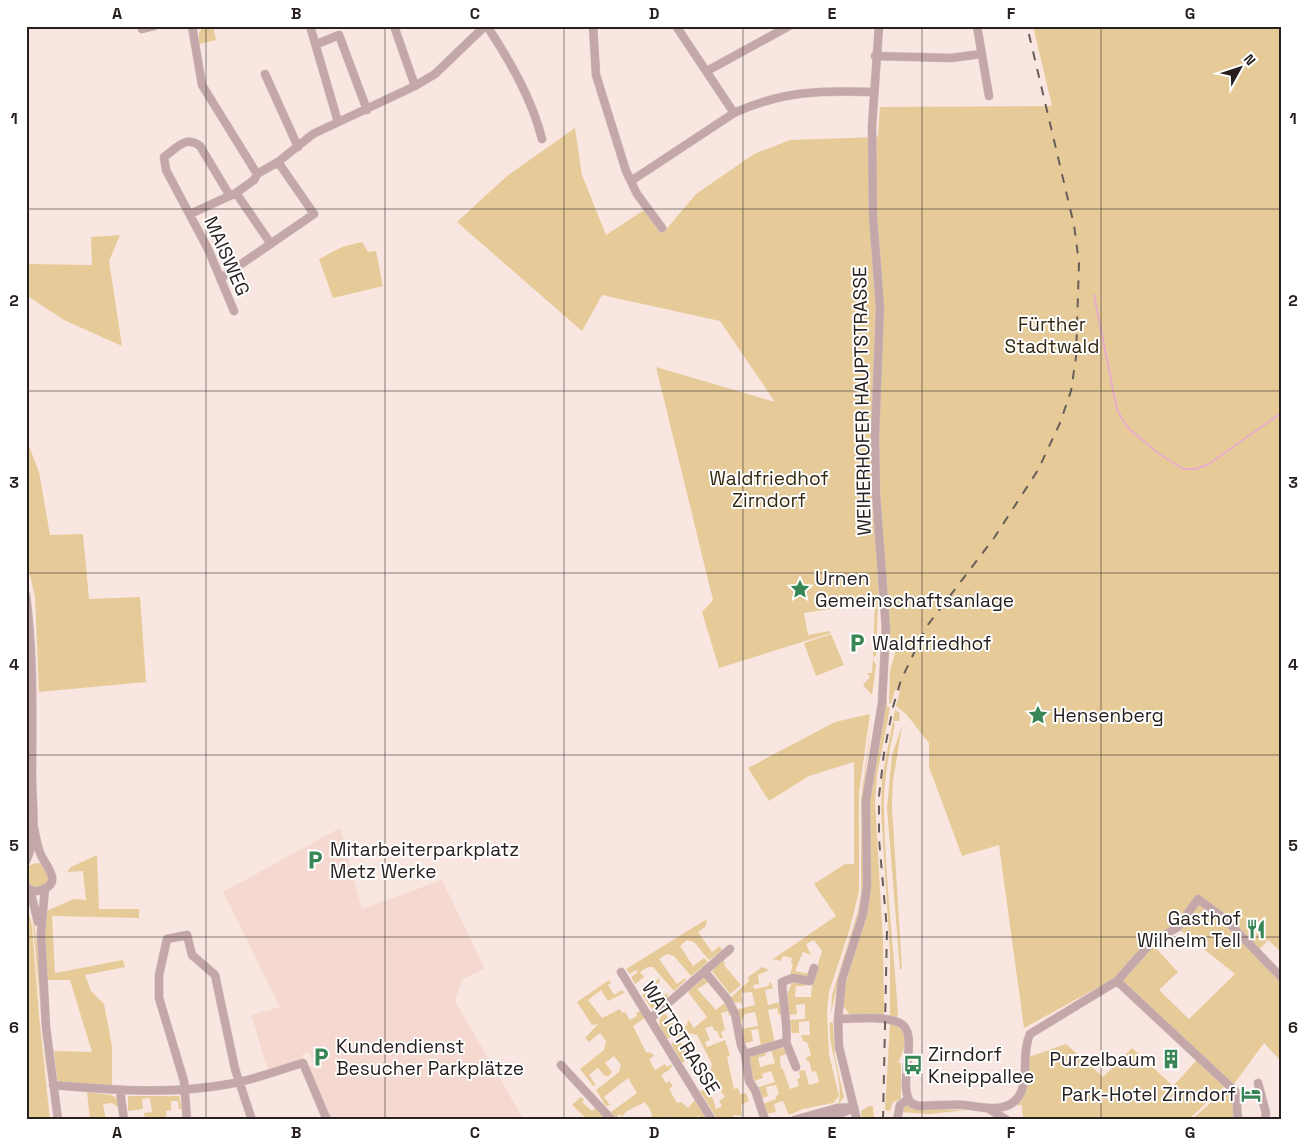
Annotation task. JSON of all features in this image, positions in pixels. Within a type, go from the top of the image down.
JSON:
[{"type":"street","points":[[142,29],[154,26]]},
{"type":"street","points":[[192,26],[202,84],[257,174]]},
{"type":"street","points":[[310,26],[317,44],[338,122]]},
{"type":"street","points":[[394,26],[415,86]]},
{"type":"street","points":[[190,214],[233,195],[254,180],[257,174],[278,162],[313,134],[367,110],[435,74],[486,26],[519,81],[538,122],[542,140]]},
{"type":"street","points":[[593,26],[596,75],[631,181],[637,194],[662,228]]},
{"type":"street","points":[[676,26],[734,113]]},
{"type":"street","points":[[707,71],[789,26]]},
{"type":"street","name":"WEIHERHOFER HAUPTSTRASSE","points":[[857,1120],[839,1047],[838,1019],[842,980],[863,914],[867,886],[866,801],[883,685],[886,620],[876,484],[875,436],[880,307],[873,216],[873,92],[879,26]]},
{"type":"street","points":[[977,26],[990,96]]},
{"type":"street","points":[[317,44],[339,35],[367,110]]},
{"type":"street","points":[[875,56],[951,58],[982,54]]},
{"type":"street","points":[[265,74],[298,147]]},
{"type":"street","points":[[631,181],[734,113],[765,100],[802,92],[873,92]]},
{"type":"street","name":"MAISWEG","points":[[233,195],[200,146],[193,141],[186,141],[164,157],[164,164],[221,278],[234,311]]},
{"type":"street","points":[[221,278],[314,214],[278,162]]},
{"type":"street","points":[[233,195],[271,244]]},
{"type":"street","points":[[26,595],[32,664],[32,819],[30,850],[26,862]]},
{"type":"street","points":[[32,819],[44,861]]},
{"type":"street","points":[[26,862],[34,859],[44,861],[50,866],[52,875],[49,884],[45,888],[40,932],[46,1027],[58,1120]]},
{"type":"street","points":[[40,932],[28,889],[45,888]]},
{"type":"street","points":[[908,1100],[918,1106],[964,1105],[989,1109],[1008,1105],[1022,1091],[1026,1043],[1030,1034],[1117,981],[1151,943],[1178,927],[1198,899],[1225,919],[1281,978]]},
{"type":"street","points":[[187,1120],[185,1090],[159,998],[158,974],[167,939],[188,935],[192,955],[215,975],[225,1031],[238,1082],[252,1120]]},
{"type":"street","points":[[650,1019],[730,949]]},
{"type":"street","points":[[796,1067],[786,1042],[788,1034],[784,1014],[782,982],[793,978],[810,981],[814,968]]},
{"type":"street","name":"WATTSTRASSE","points":[[622,972],[712,1120]]},
{"type":"street","points":[[705,972],[728,1000],[735,1014],[741,1046],[746,1054],[749,1081],[755,1090],[765,1120]]},
{"type":"street","points":[[1117,981],[1234,1091],[1238,1098],[1237,1115],[1239,1120]]},
{"type":"street","points":[[838,1019],[887,1020],[900,1023],[905,1027],[910,1044],[906,1081],[908,1100]]},
{"type":"street","points":[[746,1054],[786,1042]]},
{"type":"street","points":[[53,1085],[120,1090],[185,1090],[238,1082],[303,1063],[327,1120]]},
{"type":"street","points":[[561,1065],[612,1120]]},
{"type":"street","points":[[1258,1083],[1266,1113],[1265,1120]]},
{"type":"street","points":[[120,1090],[124,1120]]},
{"type":"street","points":[[897,1120],[900,1105],[908,1100]]},
{"type":"street","points":[[794,1120],[837,1108],[854,1107]]},
{"type":"street","points":[[802,1120],[839,1114],[854,1107]]},
{"type":"street","points":[[989,1109],[1007,1120]]},
{"type":"shaded area","points":[[340,828],[362,909],[442,880],[485,969],[462,979],[455,1001],[524,1120],[331,1120],[309,1067],[314,1064],[308,1052],[303,1054],[302,1060],[268,1070],[251,1015],[280,1007],[223,892]]},
{"type":"green space","points":[[213,26],[216,40],[199,44],[199,32],[204,27]]},
{"type":"green space","name":"Fürther Stadtwald","points":[[1033,26],[1281,26],[1281,952],[1268,940],[1256,953],[1281,979],[1281,1061],[1264,1043],[1234,1084],[1240,1099],[1241,1120],[1191,1120],[1230,1086],[1117,977],[1024,1028],[999,845],[962,856],[929,767],[929,743],[906,714],[896,706],[900,691],[895,690],[891,704],[889,703],[890,671],[895,653],[890,635],[889,601],[882,602],[884,630],[881,640],[881,602],[878,602],[876,656],[873,657],[875,602],[804,613],[808,635],[829,631],[831,633],[719,668],[702,612],[713,600],[656,367],[775,402],[720,321],[602,295],[582,331],[457,222],[507,176],[575,128],[582,175],[606,235],[644,210],[663,233],[696,194],[754,154],[790,140],[878,137],[880,107],[1052,106]],"holes":[[[1180,930],[1235,974],[1189,1019],[1159,990],[1178,972],[1153,945]]]},
{"type":"green space","points":[[120,235],[109,261],[122,346],[64,320],[26,295],[28,264],[92,265],[91,237]]},
{"type":"green space","points":[[362,242],[368,252],[376,251],[383,286],[333,298],[319,259],[342,247]]},
{"type":"green space","points":[[26,438],[39,472],[50,535],[83,534],[89,599],[140,597],[146,682],[39,692],[35,597],[26,558]]},
{"type":"green space","points":[[831,634],[844,665],[816,676],[804,643]]},
{"type":"green space","points":[[873,659],[876,665],[872,695],[863,685],[870,677],[867,673],[872,673]]},
{"type":"green space","points":[[887,693],[887,706],[890,708],[877,775],[875,802],[883,941],[884,1017],[850,1015],[843,1006],[846,983],[867,911],[871,873],[870,802]]},
{"type":"green space","points":[[895,710],[900,713],[899,721],[893,721],[895,724],[887,768],[884,800],[886,862],[898,1015],[896,1018],[890,1017],[890,954],[881,810],[882,779]]},
{"type":"green space","points":[[870,714],[859,792],[859,891],[850,928],[829,992],[827,1012],[829,1054],[839,1096],[833,1103],[803,1109],[789,1115],[783,1101],[774,1104],[776,1112],[765,1114],[762,1104],[776,1099],[776,1096],[779,1094],[776,1085],[766,1087],[768,1096],[760,1099],[756,1088],[775,1082],[771,1071],[762,1074],[763,1078],[754,1081],[750,1056],[765,1051],[766,1055],[758,1058],[760,1067],[775,1063],[771,1050],[782,1048],[790,1053],[780,1056],[781,1069],[783,1069],[790,1089],[799,1086],[797,1079],[800,1078],[799,1071],[805,1070],[809,1085],[819,1082],[816,1071],[812,1072],[809,1061],[807,1061],[806,1058],[811,1055],[807,1042],[803,1041],[801,1035],[810,1035],[809,1021],[799,1022],[799,1033],[792,1033],[789,1020],[805,1019],[805,1004],[796,1005],[797,1014],[788,1015],[786,997],[793,980],[806,982],[806,986],[796,986],[795,997],[811,997],[812,983],[822,951],[814,940],[806,944],[811,955],[803,952],[795,971],[810,974],[806,978],[790,975],[793,964],[791,963],[792,958],[783,956],[781,961],[773,959],[836,916],[814,884],[845,864],[854,864],[854,762],[809,776],[769,801],[748,768],[835,722]]},
{"type":"green space","points":[[872,717],[865,778],[864,883],[860,910],[839,976],[831,1014],[832,995],[858,911],[861,892],[861,799]]},
{"type":"green space","points":[[902,726],[893,781],[892,807],[902,969],[900,969],[887,808],[892,755]]},
{"type":"green space","points":[[97,855],[99,909],[139,909],[139,918],[52,916],[55,973],[123,960],[125,967],[85,975],[91,991],[104,1004],[112,1046],[112,1086],[60,1082],[57,1079],[54,1051],[92,1052],[70,980],[46,980],[44,912],[74,899],[86,900],[83,871],[67,872],[71,867]]},
{"type":"green space","points":[[37,863],[46,866],[49,875],[46,884],[37,887],[28,884],[25,875],[28,866]]},
{"type":"green space","points":[[26,899],[32,926],[50,1120],[26,1120]]},
{"type":"green space","points":[[31,902],[39,960],[47,1080]]},
{"type":"green space","points":[[707,919],[706,926],[698,932],[712,952],[720,946],[722,950],[709,960],[694,942],[687,940],[680,946],[693,966],[704,958],[708,962],[691,976],[674,956],[667,954],[659,959],[677,984],[685,978],[686,980],[674,991],[653,967],[648,967],[640,972],[644,977],[635,984],[631,977],[638,972],[636,970],[630,974],[626,969]]},
{"type":"green space","points":[[723,960],[724,965],[741,985],[730,994],[712,971]]},
{"type":"green space","points":[[762,967],[769,970],[758,975],[759,984],[753,985],[754,989],[769,986],[769,982],[771,983],[773,988],[765,990],[768,1005],[780,1002],[782,1014],[779,1015],[777,1008],[768,1010],[775,1043],[761,1046],[758,1029],[751,1030],[753,1041],[743,1044],[740,1029],[758,1026],[755,1012],[745,1014],[740,1024],[735,1010],[755,1005],[752,992],[741,993],[743,1005],[740,1002],[732,1003],[729,999],[749,981],[748,977]]},
{"type":"green space","points":[[705,977],[710,981],[697,989],[716,1010],[727,1001],[733,1014],[729,1016],[728,1011],[721,1013],[725,1030],[721,1032],[723,1038],[720,1038],[712,1026],[705,1028],[710,1040],[705,1042],[707,1047],[725,1040],[730,1055],[727,1057],[734,1089],[738,1088],[740,1094],[746,1093],[749,1101],[741,1105],[742,1116],[733,1115],[734,1118],[718,1120],[700,1091],[706,1089],[713,1099],[716,1109],[722,1106],[719,1101],[725,1097],[715,1083],[711,1084],[709,1081],[706,1083],[703,1078],[710,1073],[712,1064],[697,1035],[688,1033],[679,1039],[688,1056],[692,1053],[694,1056],[682,1063],[671,1044],[679,1038],[676,1034],[667,1039],[659,1023],[664,1013],[680,1031],[687,1025],[688,1019],[694,1028],[707,1017],[688,992]]},
{"type":"green space","points":[[660,978],[659,983],[651,989],[659,998],[667,993],[668,997],[652,1009],[642,995],[650,989],[648,986]]},
{"type":"green space","points":[[609,980],[611,983],[608,985],[614,995],[622,990],[624,993],[608,1001],[601,990],[588,1000],[602,1018],[620,1009],[622,1013],[625,1012],[630,1020],[637,1016],[636,1013],[640,1011],[645,1018],[633,1026],[646,1052],[652,1053],[654,1056],[649,1059],[655,1070],[665,1064],[667,1067],[673,1064],[669,1070],[661,1075],[666,1083],[669,1081],[673,1086],[669,1089],[677,1103],[681,1102],[688,1108],[695,1100],[708,1120],[702,1120],[699,1116],[689,1120],[674,1120],[671,1116],[670,1120],[648,1120],[652,1116],[650,1109],[644,1102],[629,1110],[622,1117],[620,1114],[617,1116],[619,1119],[616,1120],[611,1112],[637,1093],[628,1078],[604,1097],[610,1105],[606,1106],[596,1090],[619,1072],[621,1065],[614,1056],[605,1063],[612,1072],[609,1076],[605,1076],[598,1068],[589,1075],[595,1084],[594,1087],[580,1069],[604,1050],[606,1041],[600,1033],[589,1042],[585,1038],[598,1024],[592,1025],[577,1002]]},
{"type":"green space","points":[[830,1022],[833,1023],[835,1057],[844,1097],[838,1105],[840,1095],[831,1043]]},
{"type":"green space","points":[[890,1024],[902,1031],[905,1035],[905,1041],[898,1063],[901,1063],[901,1099],[893,1102],[890,1111],[885,1110]]},
{"type":"green space","points":[[1066,1044],[1103,1077],[1132,1048],[1173,1086],[1197,1060],[1226,1085],[1188,1120],[1023,1119],[1022,1105],[1017,1106],[1026,1089],[1029,1057]]},
{"type":"green space","points":[[87,1092],[111,1095],[117,1098],[119,1108],[112,1103],[103,1104],[106,1120],[90,1120]]},
{"type":"green space","points":[[128,1096],[179,1096],[182,1109],[179,1109],[178,1101],[171,1101],[171,1110],[166,1111],[167,1120],[145,1120],[144,1113],[152,1112],[150,1098],[142,1099],[143,1109],[128,1111]]},
{"type":"green space","points":[[581,1097],[584,1100],[582,1102],[592,1111],[596,1108],[606,1116],[601,1120],[588,1120],[572,1105]]},
{"type":"green space","points":[[908,1103],[914,1109],[968,1110],[929,1114],[900,1112],[902,1105]]},
{"type":"green space","points":[[869,1106],[873,1106],[874,1120],[862,1120],[861,1111]]},
{"type":"waterway","points":[[1094,295],[1117,410],[1128,428],[1158,453],[1183,469],[1196,469],[1209,464],[1281,413]]},
{"type":"railway","points":[[883,1120],[887,930],[879,839],[879,796],[884,753],[893,707],[901,680],[927,626],[994,538],[1038,470],[1060,423],[1071,391],[1076,357],[1079,263],[1074,225],[1027,26]]},
{"type":"place","name":"Urnen Gemeinschaftsanlage","points":[[800,589]]},
{"type":"place","name":"Waldfriedhof","points":[[857,643]]},
{"type":"place","name":"Hensenberg","points":[[1038,715]]},
{"type":"place","name":"Mitarbeiterparkplatz Metz Werke","points":[[315,860]]},
{"type":"place","name":"Gasthof Wilhelm Tell","points":[[1256,929]]},
{"type":"place","name":"Kundendienst Besucher Parkplätze","points":[[321,1057]]},
{"type":"place","name":"Purzelbaum","points":[[1171,1059]]},
{"type":"place","name":"Zirndorf Kneippallee","points":[[913,1065]]},
{"type":"place","name":"Park-Hotel Zirndorf","points":[[1251,1094]]},
{"type":"park label","name":"Waldfriedhof Zirndorf","points":[[769,489]]}]
